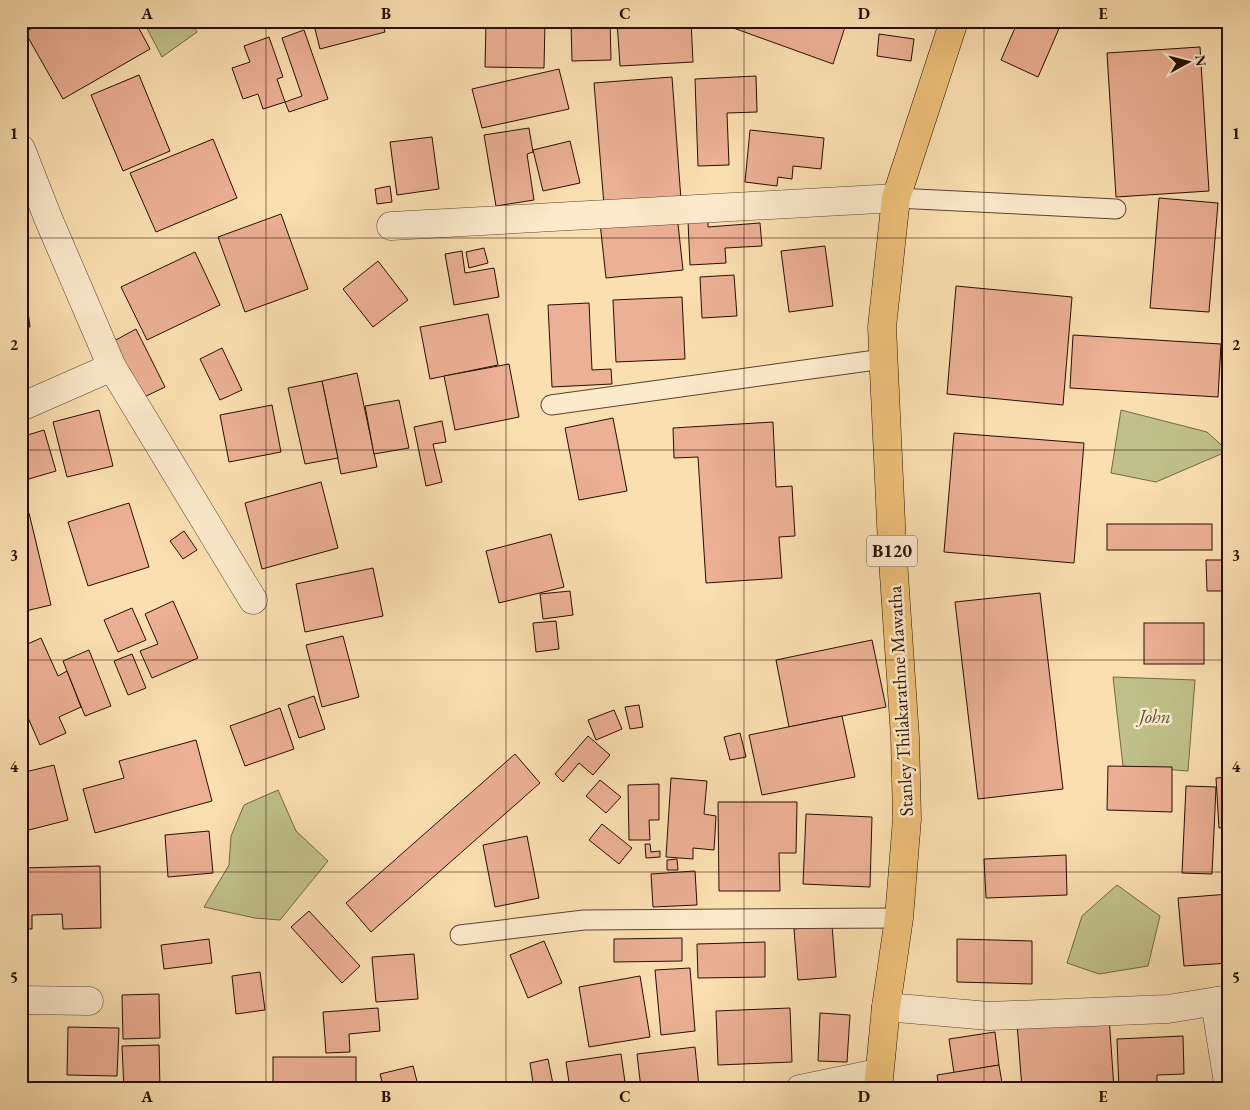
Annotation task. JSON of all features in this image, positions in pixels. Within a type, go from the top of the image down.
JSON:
[{"type":"main road","name":"Stanley Thilakarathne Mawatha","points":[[878,1081],[886,1007],[899,918],[907,819],[905,737],[892,545],[882,327],[896,198],[954,21]]},
{"type":"street","points":[[21,149],[48,218],[112,367],[253,600]]},
{"type":"street","points":[[391,226],[896,198]]},
{"type":"street","points":[[21,407],[112,367]]},
{"type":"street","points":[[21,1000],[89,1001]]},
{"type":"street","points":[[886,1007],[989,1016],[1168,1008],[1222,1000],[1228,1089]]},
{"type":"street","points":[[800,1089],[878,1081]]},
{"type":"lane","points":[[896,198],[1116,210]]},
{"type":"lane","points":[[551,406],[883,359]]},
{"type":"lane","points":[[460,935],[584,920],[899,918]]},
{"type":"green space","points":[[143,21],[192,21],[197,32],[162,57]]},
{"type":"green space","points":[[1121,410],[1207,432],[1228,451],[1156,482],[1111,473]]},
{"type":"green space","name":"John","points":[[1113,677],[1195,680],[1188,771],[1123,766]]},
{"type":"green space","points":[[278,790],[296,831],[328,861],[280,920],[255,918],[204,907],[229,865],[231,836],[244,805]]},
{"type":"green space","points":[[1117,885],[1160,916],[1148,966],[1099,974],[1067,963],[1082,916]]},
{"type":"building","points":[[45,21],[135,21],[150,49],[63,99],[25,32]]},
{"type":"building","points":[[313,21],[382,21],[385,32],[320,49]]},
{"type":"building","points":[[486,21],[545,21],[544,68],[485,67]]},
{"type":"building","points":[[571,21],[610,21],[611,60],[572,61]]},
{"type":"building","points":[[617,21],[691,21],[693,62],[620,66]]},
{"type":"building","points":[[714,21],[847,21],[833,64]]},
{"type":"building","points":[[1018,21],[1056,21],[1061,24],[1038,77],[1001,60]]},
{"type":"building","points":[[304,30],[328,99],[289,112],[285,102],[302,96],[282,38]]},
{"type":"building","points":[[879,34],[914,39],[911,61],[877,56]]},
{"type":"building","points":[[269,37],[283,77],[277,79],[285,102],[263,109],[258,94],[243,99],[232,68],[250,62],[244,46]]},
{"type":"building","points":[[1200,47],[1209,191],[1116,197],[1107,53]]},
{"type":"building","points":[[559,69],[569,109],[482,128],[472,89]]},
{"type":"building","points":[[139,75],[170,151],[123,171],[91,95]]},
{"type":"building","points":[[756,76],[757,112],[727,113],[729,165],[698,166],[695,79]]},
{"type":"building","points":[[672,77],[681,200],[604,205],[594,83]]},
{"type":"building","points":[[529,128],[533,152],[527,154],[534,200],[496,206],[484,135]]},
{"type":"building","points":[[750,130],[824,138],[821,169],[793,166],[792,179],[778,177],[777,186],[745,182]]},
{"type":"building","points":[[432,137],[439,189],[397,195],[390,142]]},
{"type":"building","points":[[213,139],[237,198],[156,232],[130,173]]},
{"type":"building","points":[[570,141],[580,183],[543,191],[533,150]]},
{"type":"building","points":[[390,186],[392,202],[377,204],[375,189]]},
{"type":"building","points":[[1159,198],[1218,203],[1209,312],[1150,308]]},
{"type":"building","points":[[281,214],[308,289],[245,312],[218,237]]},
{"type":"building","points":[[677,215],[683,270],[606,278],[600,223]]},
{"type":"building","points":[[708,220],[708,227],[760,223],[762,246],[725,248],[726,263],[690,265],[688,221]]},
{"type":"building","points":[[825,246],[833,306],[789,312],[781,251]]},
{"type":"building","points":[[484,248],[488,263],[469,268],[466,252]]},
{"type":"building","points":[[462,251],[465,273],[494,268],[499,297],[454,305],[445,254]]},
{"type":"building","points":[[195,252],[220,305],[147,340],[121,287]]},
{"type":"building","points":[[378,261],[408,300],[373,327],[343,289]]},
{"type":"building","points":[[734,275],[737,316],[702,318],[700,277]]},
{"type":"building","points":[[21,283],[24,283],[30,327],[21,328]]},
{"type":"building","points":[[956,286],[1072,297],[1063,405],[947,394]]},
{"type":"building","points":[[682,297],[685,359],[616,362],[613,300]]},
{"type":"building","points":[[589,303],[592,370],[611,369],[612,384],[552,387],[548,305]]},
{"type":"building","points":[[488,314],[498,365],[430,379],[420,327]]},
{"type":"building","points":[[136,329],[165,387],[142,398],[114,341]]},
{"type":"building","points":[[1073,335],[1221,344],[1218,397],[1070,388]]},
{"type":"building","points":[[222,348],[242,390],[220,400],[200,359]]},
{"type":"building","points":[[509,364],[519,417],[455,430],[444,376]]},
{"type":"building","points":[[357,373],[377,467],[341,474],[322,381]]},
{"type":"building","points":[[322,381],[338,458],[305,464],[288,388]]},
{"type":"building","points":[[399,400],[409,448],[374,454],[365,406]]},
{"type":"building","points":[[272,405],[281,452],[229,462],[220,415]]},
{"type":"building","points":[[99,410],[113,466],[67,477],[53,422]]},
{"type":"building","points":[[613,418],[627,491],[579,500],[565,428]]},
{"type":"building","points":[[442,421],[446,442],[433,444],[442,482],[426,486],[414,427]]},
{"type":"building","points":[[773,422],[776,487],[792,486],[795,536],[779,537],[782,578],[706,583],[698,457],[674,458],[673,428]]},
{"type":"building","points":[[44,430],[56,471],[22,481],[21,437]]},
{"type":"building","points":[[954,433],[1084,443],[1074,563],[944,552]]},
{"type":"building","points":[[321,482],[338,548],[262,569],[245,503]]},
{"type":"building","points":[[129,503],[149,567],[88,586],[68,522]]},
{"type":"building","points":[[29,513],[51,605],[21,612],[21,515]]},
{"type":"building","points":[[1107,524],[1212,524],[1212,550],[1107,550]]},
{"type":"building","points":[[184,531],[197,550],[183,559],[170,541]]},
{"type":"building","points":[[551,534],[564,587],[499,603],[486,551]]},
{"type":"building","points":[[1206,560],[1229,560],[1229,591],[1207,591]]},
{"type":"building","points":[[373,568],[383,616],[305,632],[296,584]]},
{"type":"building","points":[[570,591],[573,615],[543,619],[540,594]]},
{"type":"building","points":[[1040,593],[1063,789],[978,799],[955,602]]},
{"type":"building","points":[[173,601],[198,658],[152,678],[140,651],[158,644],[145,614]]},
{"type":"building","points":[[132,608],[146,640],[118,652],[104,620]]},
{"type":"building","points":[[556,621],[559,649],[536,652],[533,623]]},
{"type":"building","points":[[1144,623],[1204,623],[1204,664],[1144,664]]},
{"type":"building","points":[[343,636],[359,697],[322,707],[306,645]]},
{"type":"building","points":[[41,638],[58,676],[67,671],[81,707],[59,717],[66,733],[40,745],[21,702],[21,647]]},
{"type":"building","points":[[872,640],[886,707],[789,727],[776,660]]},
{"type":"building","points":[[89,650],[111,706],[85,716],[63,661]]},
{"type":"building","points":[[132,654],[146,688],[128,695],[114,661]]},
{"type":"building","points":[[314,696],[325,729],[299,738],[288,705]]},
{"type":"building","points":[[639,705],[643,727],[630,729],[625,707]]},
{"type":"building","points":[[280,708],[294,749],[245,766],[230,726]]},
{"type":"building","points":[[614,710],[622,729],[596,740],[588,720]]},
{"type":"building","points":[[842,716],[855,777],[762,795],[749,735]]},
{"type":"building","points":[[740,733],[746,757],[730,760],[724,737]]},
{"type":"building","points":[[588,736],[610,755],[593,775],[579,763],[563,782],[555,774]]},
{"type":"building","points":[[196,740],[212,801],[95,833],[83,789],[124,778],[119,761]]},
{"type":"building","points":[[515,754],[540,783],[371,932],[346,903]]},
{"type":"building","points":[[54,765],[68,820],[21,832],[21,773]]},
{"type":"building","points":[[1108,766],[1172,767],[1172,812],[1107,810]]},
{"type":"building","points":[[1229,777],[1229,827],[1219,828],[1216,778]]},
{"type":"building","points":[[671,778],[707,781],[704,814],[716,816],[714,850],[693,848],[693,859],[666,857]]},
{"type":"building","points":[[600,780],[621,797],[606,813],[586,796]]},
{"type":"building","points":[[659,784],[659,820],[649,820],[650,840],[629,840],[628,785]]},
{"type":"building","points":[[1186,786],[1216,787],[1212,874],[1182,873]]},
{"type":"building","points":[[718,802],[797,802],[796,853],[779,853],[780,891],[719,891]]},
{"type":"building","points":[[806,814],[872,817],[870,887],[803,884]]},
{"type":"building","points":[[602,824],[632,848],[619,864],[589,840]]},
{"type":"building","points":[[209,831],[213,873],[168,877],[165,835]]},
{"type":"building","points":[[527,836],[539,898],[495,907],[483,845]]},
{"type":"building","points":[[645,844],[650,844],[651,852],[660,851],[660,857],[646,858]]},
{"type":"building","points":[[1066,855],[1067,895],[986,898],[984,859]]},
{"type":"building","points":[[677,859],[678,870],[667,870],[667,860]]},
{"type":"building","points":[[100,866],[101,928],[63,929],[62,914],[32,915],[32,929],[21,929],[21,868]]},
{"type":"building","points":[[695,871],[697,905],[653,907],[651,874]]},
{"type":"building","points":[[1229,894],[1229,963],[1184,966],[1178,898]]},
{"type":"building","points":[[309,911],[360,966],[342,983],[291,927]]},
{"type":"building","points":[[832,925],[836,977],[798,980],[794,929]]},
{"type":"building","points":[[682,938],[682,961],[614,962],[614,939]]},
{"type":"building","points":[[209,939],[212,963],[164,969],[161,945]]},
{"type":"building","points":[[957,939],[1032,941],[1032,984],[957,982]]},
{"type":"building","points":[[544,941],[562,983],[528,998],[510,955]]},
{"type":"building","points":[[765,942],[765,977],[698,978],[697,944]]},
{"type":"building","points":[[414,954],[418,999],[376,1002],[372,957]]},
{"type":"building","points":[[690,968],[695,1031],[661,1035],[655,970]]},
{"type":"building","points":[[260,972],[265,1010],[236,1014],[232,976]]},
{"type":"building","points":[[640,976],[650,1037],[589,1047],[579,987]]},
{"type":"building","points":[[159,994],[160,1038],[123,1039],[122,995]]},
{"type":"building","points":[[378,1008],[380,1031],[349,1034],[350,1052],[326,1053],[323,1012]]},
{"type":"building","points":[[790,1008],[792,1062],[718,1065],[716,1011]]},
{"type":"building","points":[[820,1013],[850,1015],[847,1062],[818,1061]]},
{"type":"building","points":[[1109,1016],[1114,1089],[1022,1089],[1017,1023]]},
{"type":"building","points":[[68,1027],[119,1028],[117,1076],[67,1075]]},
{"type":"building","points":[[995,1032],[999,1065],[954,1073],[949,1039]]},
{"type":"building","points":[[1183,1036],[1184,1074],[1157,1075],[1157,1089],[1119,1089],[1117,1039]]},
{"type":"building","points":[[159,1045],[160,1089],[124,1089],[122,1046]]},
{"type":"building","points":[[695,1047],[699,1087],[641,1089],[637,1054]]},
{"type":"building","points":[[621,1054],[626,1089],[570,1089],[566,1062]]},
{"type":"building","points":[[273,1057],[356,1057],[356,1089],[273,1089]]},
{"type":"building","points":[[548,1059],[554,1089],[534,1089],[530,1063]]},
{"type":"building","points":[[999,1065],[1003,1089],[939,1089],[937,1075]]},
{"type":"building","points":[[413,1066],[419,1089],[384,1089],[380,1074]]}]
